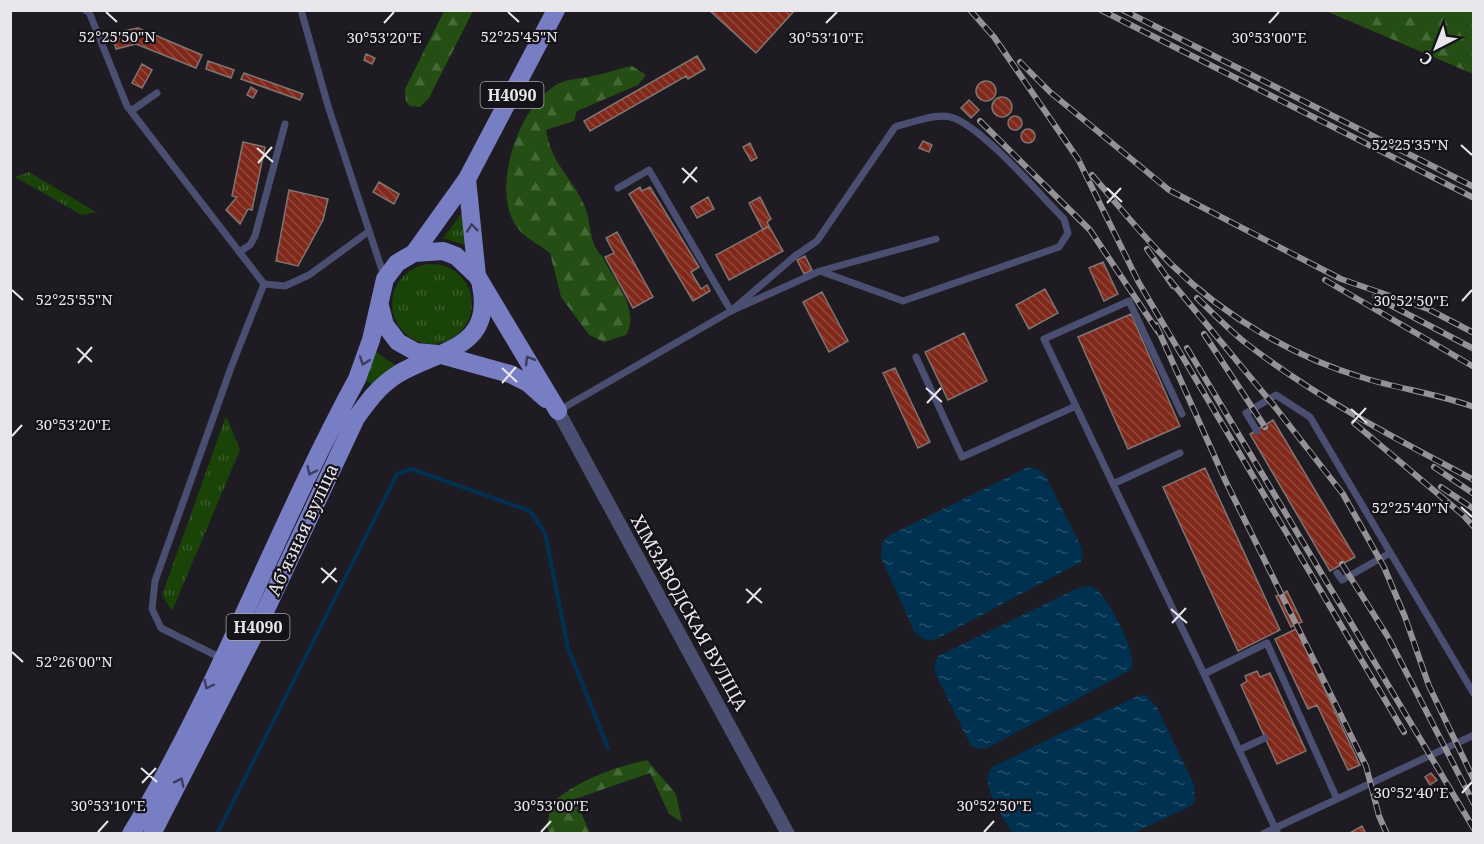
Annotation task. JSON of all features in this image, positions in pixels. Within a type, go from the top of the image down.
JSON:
[{"type":"main road","name":"Н4090","points":[[379,305],[385,279],[397,263],[414,253],[467,179],[555,10]]},
{"type":"main road","name":"Н4090","points":[[438,354],[459,346],[476,330],[482,316],[484,300],[479,280],[467,179]]},
{"type":"main road","points":[[414,253],[428,250],[456,256],[479,280],[558,411]]},
{"type":"main road","points":[[379,305],[385,325],[398,342],[416,352],[438,354],[510,374],[528,383],[558,411]]},
{"type":"main road","name":"Абʼязная вуліца","points":[[131,834],[150,803],[336,418],[357,380],[371,340],[379,305]]},
{"type":"main road","name":"Абʼязная вуліца","points":[[152,834],[254,635],[356,418],[376,390],[397,375],[438,354]]},
{"type":"street","name":"ХІМЗАВОДСКАЯ ВУЛІЦА","points":[[558,411],[788,834]]},
{"type":"lane","points":[[85,10],[89,12],[131,111],[264,284],[285,286],[309,275],[368,232]]},
{"type":"lane","points":[[301,10],[328,106],[385,279]]},
{"type":"lane","points":[[131,111],[157,93]]},
{"type":"lane","points":[[731,311],[795,256],[817,241],[895,127],[913,121],[950,116],[978,133],[1064,219],[1068,233],[1059,248],[903,301],[820,271]]},
{"type":"lane","points":[[239,252],[249,245],[255,236],[285,124]]},
{"type":"lane","points":[[618,188],[648,170],[731,311]]},
{"type":"lane","points":[[558,411],[731,311],[820,271],[936,239]]},
{"type":"lane","points":[[215,655],[162,628],[152,609],[155,581],[231,365],[264,284]]},
{"type":"lane","points":[[1182,414],[1129,301],[1044,339],[1277,831]]},
{"type":"lane","points":[[916,357],[962,457],[1076,406]]},
{"type":"lane","points":[[1257,431],[1246,413],[1276,395],[1310,417],[1473,694]]},
{"type":"lane","points":[[1113,484],[1180,453]]},
{"type":"lane","points":[[1337,573],[1342,580],[1390,553]]},
{"type":"lane","points":[[1204,674],[1267,643],[1337,799]]},
{"type":"lane","points":[[1263,834],[1277,831],[1429,753],[1473,735]]},
{"type":"lane","points":[[1239,750],[1265,738]]},
{"type":"green space","points":[[444,11],[473,11],[429,98],[420,107],[410,106],[406,102],[405,89]]},
{"type":"green space","points":[[1326,11],[1473,11],[1473,74]]},
{"type":"green space","points":[[632,66],[646,75],[638,85],[577,111],[574,121],[546,130],[557,162],[584,205],[594,245],[628,305],[630,326],[626,335],[604,342],[589,335],[561,297],[550,253],[526,237],[515,224],[508,208],[506,188],[508,167],[522,126],[533,107],[546,93],[564,81]]},
{"type":"green space","points":[[29,172],[97,212],[82,215],[15,177]]},
{"type":"green space","points":[[465,209],[465,245],[443,238]]},
{"type":"green space","points":[[432,264],[447,267],[460,276],[469,289],[472,304],[469,319],[460,332],[447,341],[432,344],[417,341],[404,332],[395,319],[392,304],[395,289],[404,276],[417,267]]},
{"type":"green space","points":[[375,351],[395,365],[372,384],[365,380]]},
{"type":"green space","points":[[226,416],[240,450],[172,611],[162,595]]},
{"type":"green space","points":[[647,760],[676,794],[682,822],[669,814],[650,773],[575,799],[590,833],[549,833],[547,827],[551,803],[596,776]]},
{"type":"water","points":[[1028,467],[1038,469],[1045,475],[1081,546],[1083,555],[1081,562],[937,639],[921,638],[914,631],[881,558],[882,543],[888,536]]},
{"type":"water","points":[[1090,586],[1104,598],[1119,623],[1130,650],[1133,661],[1132,669],[988,748],[979,749],[971,746],[936,675],[934,665],[938,656],[1078,588]]},
{"type":"water","points":[[1139,695],[1147,696],[1157,707],[1194,785],[1195,800],[1191,806],[1134,833],[1012,833],[990,791],[988,774],[992,767]]},
{"type":"building","points":[[709,10],[795,10],[756,53]]},
{"type":"building","points":[[138,28],[202,55],[196,68],[136,44],[116,49],[112,33]]},
{"type":"building","points":[[366,54],[375,58],[372,64],[364,60]]},
{"type":"building","points":[[697,56],[705,69],[688,79],[686,76],[590,131],[584,121]]},
{"type":"building","points":[[208,61],[234,70],[231,78],[206,69]]},
{"type":"building","points":[[142,64],[152,70],[142,88],[132,83]]},
{"type":"building","points":[[244,73],[303,94],[300,100],[241,79]]},
{"type":"building","points":[[982,81],[990,81],[996,87],[996,95],[990,101],[982,101],[976,95],[976,87]]},
{"type":"building","points":[[251,87],[257,91],[253,98],[247,95]]},
{"type":"building","points":[[998,97],[1006,97],[1012,103],[1012,111],[1006,117],[998,117],[992,111],[992,103]]},
{"type":"building","points":[[969,100],[979,110],[971,118],[961,108]]},
{"type":"building","points":[[1012,116],[1018,116],[1022,123],[1018,130],[1012,130],[1008,126],[1008,120]]},
{"type":"building","points":[[1025,129],[1031,129],[1035,136],[1031,143],[1025,143],[1021,139],[1021,133]]},
{"type":"building","points":[[923,141],[932,145],[929,152],[919,148]]},
{"type":"building","points":[[243,142],[265,147],[252,210],[248,209],[240,224],[226,210],[237,197],[232,196]]},
{"type":"building","points":[[750,143],[757,158],[751,161],[743,147]]},
{"type":"building","points":[[379,182],[399,194],[394,204],[373,192]]},
{"type":"building","points":[[640,187],[642,191],[650,187],[699,267],[691,272],[701,289],[707,285],[710,291],[693,301],[629,194]]},
{"type":"building","points":[[289,190],[328,199],[323,220],[298,266],[276,261]]},
{"type":"building","points":[[708,197],[714,209],[697,218],[691,207]]},
{"type":"building","points":[[760,197],[771,219],[767,222],[769,226],[763,230],[749,203]]},
{"type":"building","points":[[769,226],[783,251],[729,280],[716,255]]},
{"type":"building","points":[[617,232],[653,297],[633,308],[605,257],[614,253],[606,238]]},
{"type":"building","points":[[805,256],[812,270],[804,274],[797,260]]},
{"type":"building","points":[[1103,262],[1118,294],[1104,301],[1089,268]]},
{"type":"building","points":[[1045,289],[1058,313],[1029,329],[1016,305]]},
{"type":"building","points":[[822,292],[848,341],[829,352],[803,302]]},
{"type":"building","points":[[1131,314],[1180,426],[1128,449],[1078,337]]},
{"type":"building","points":[[964,333],[987,381],[948,400],[925,352]]},
{"type":"building","points":[[895,368],[930,442],[918,448],[883,373]]},
{"type":"building","points":[[1273,420],[1355,557],[1330,571],[1250,434]]},
{"type":"building","points":[[1205,468],[1280,630],[1238,651],[1163,487]]},
{"type":"building","points":[[1287,591],[1302,622],[1291,627],[1276,596]]},
{"type":"building","points":[[1296,629],[1360,765],[1348,770],[1317,705],[1308,709],[1275,639]]},
{"type":"building","points":[[1257,671],[1260,677],[1270,673],[1306,751],[1277,764],[1241,685],[1247,681],[1245,676]]},
{"type":"building","points":[[1431,773],[1437,780],[1430,785],[1425,777]]},
{"type":"building","points":[[1362,826],[1366,834],[1348,834]]},
{"type":"waterway","points":[[217,834],[397,474],[411,469],[530,511],[545,533],[568,648],[608,748]]},
{"type":"railway","points":[[970,10],[994,37],[1078,159],[1139,283],[1404,732]]},
{"type":"railway","points":[[1101,10],[1474,198]]},
{"type":"railway","points":[[1123,10],[1474,187]]},
{"type":"railway","points":[[1020,62],[1050,92],[1169,190],[1341,279],[1428,309],[1474,333]]},
{"type":"railway","points":[[980,121],[1090,230],[1159,333]]},
{"type":"railway","points":[[1092,175],[1141,233],[1193,285],[1262,333],[1312,359],[1338,369],[1474,407]]},
{"type":"railway","points":[[1147,249],[1173,286]]},
{"type":"railway","points":[[1169,279],[1275,407],[1343,494],[1384,567],[1405,617],[1429,686],[1474,780]]},
{"type":"railway","points":[[1325,280],[1474,367]]},
{"type":"railway","points":[[1375,297],[1474,349]]},
{"type":"railway","points":[[1197,298],[1240,339],[1301,382],[1386,433],[1474,480]]},
{"type":"railway","points":[[1156,325],[1226,482],[1366,766],[1379,816],[1387,834]]},
{"type":"railway","points":[[1204,334],[1265,427]]},
{"type":"railway","points":[[1187,348],[1474,829]]},
{"type":"railway","points":[[1354,423],[1463,515],[1474,527]]},
{"type":"railway","points":[[1434,467],[1474,494]]},
{"type":"railway","points":[[1441,487],[1474,509]]},
{"type":"railway","points":[[1342,564],[1388,637],[1474,804]]}]
